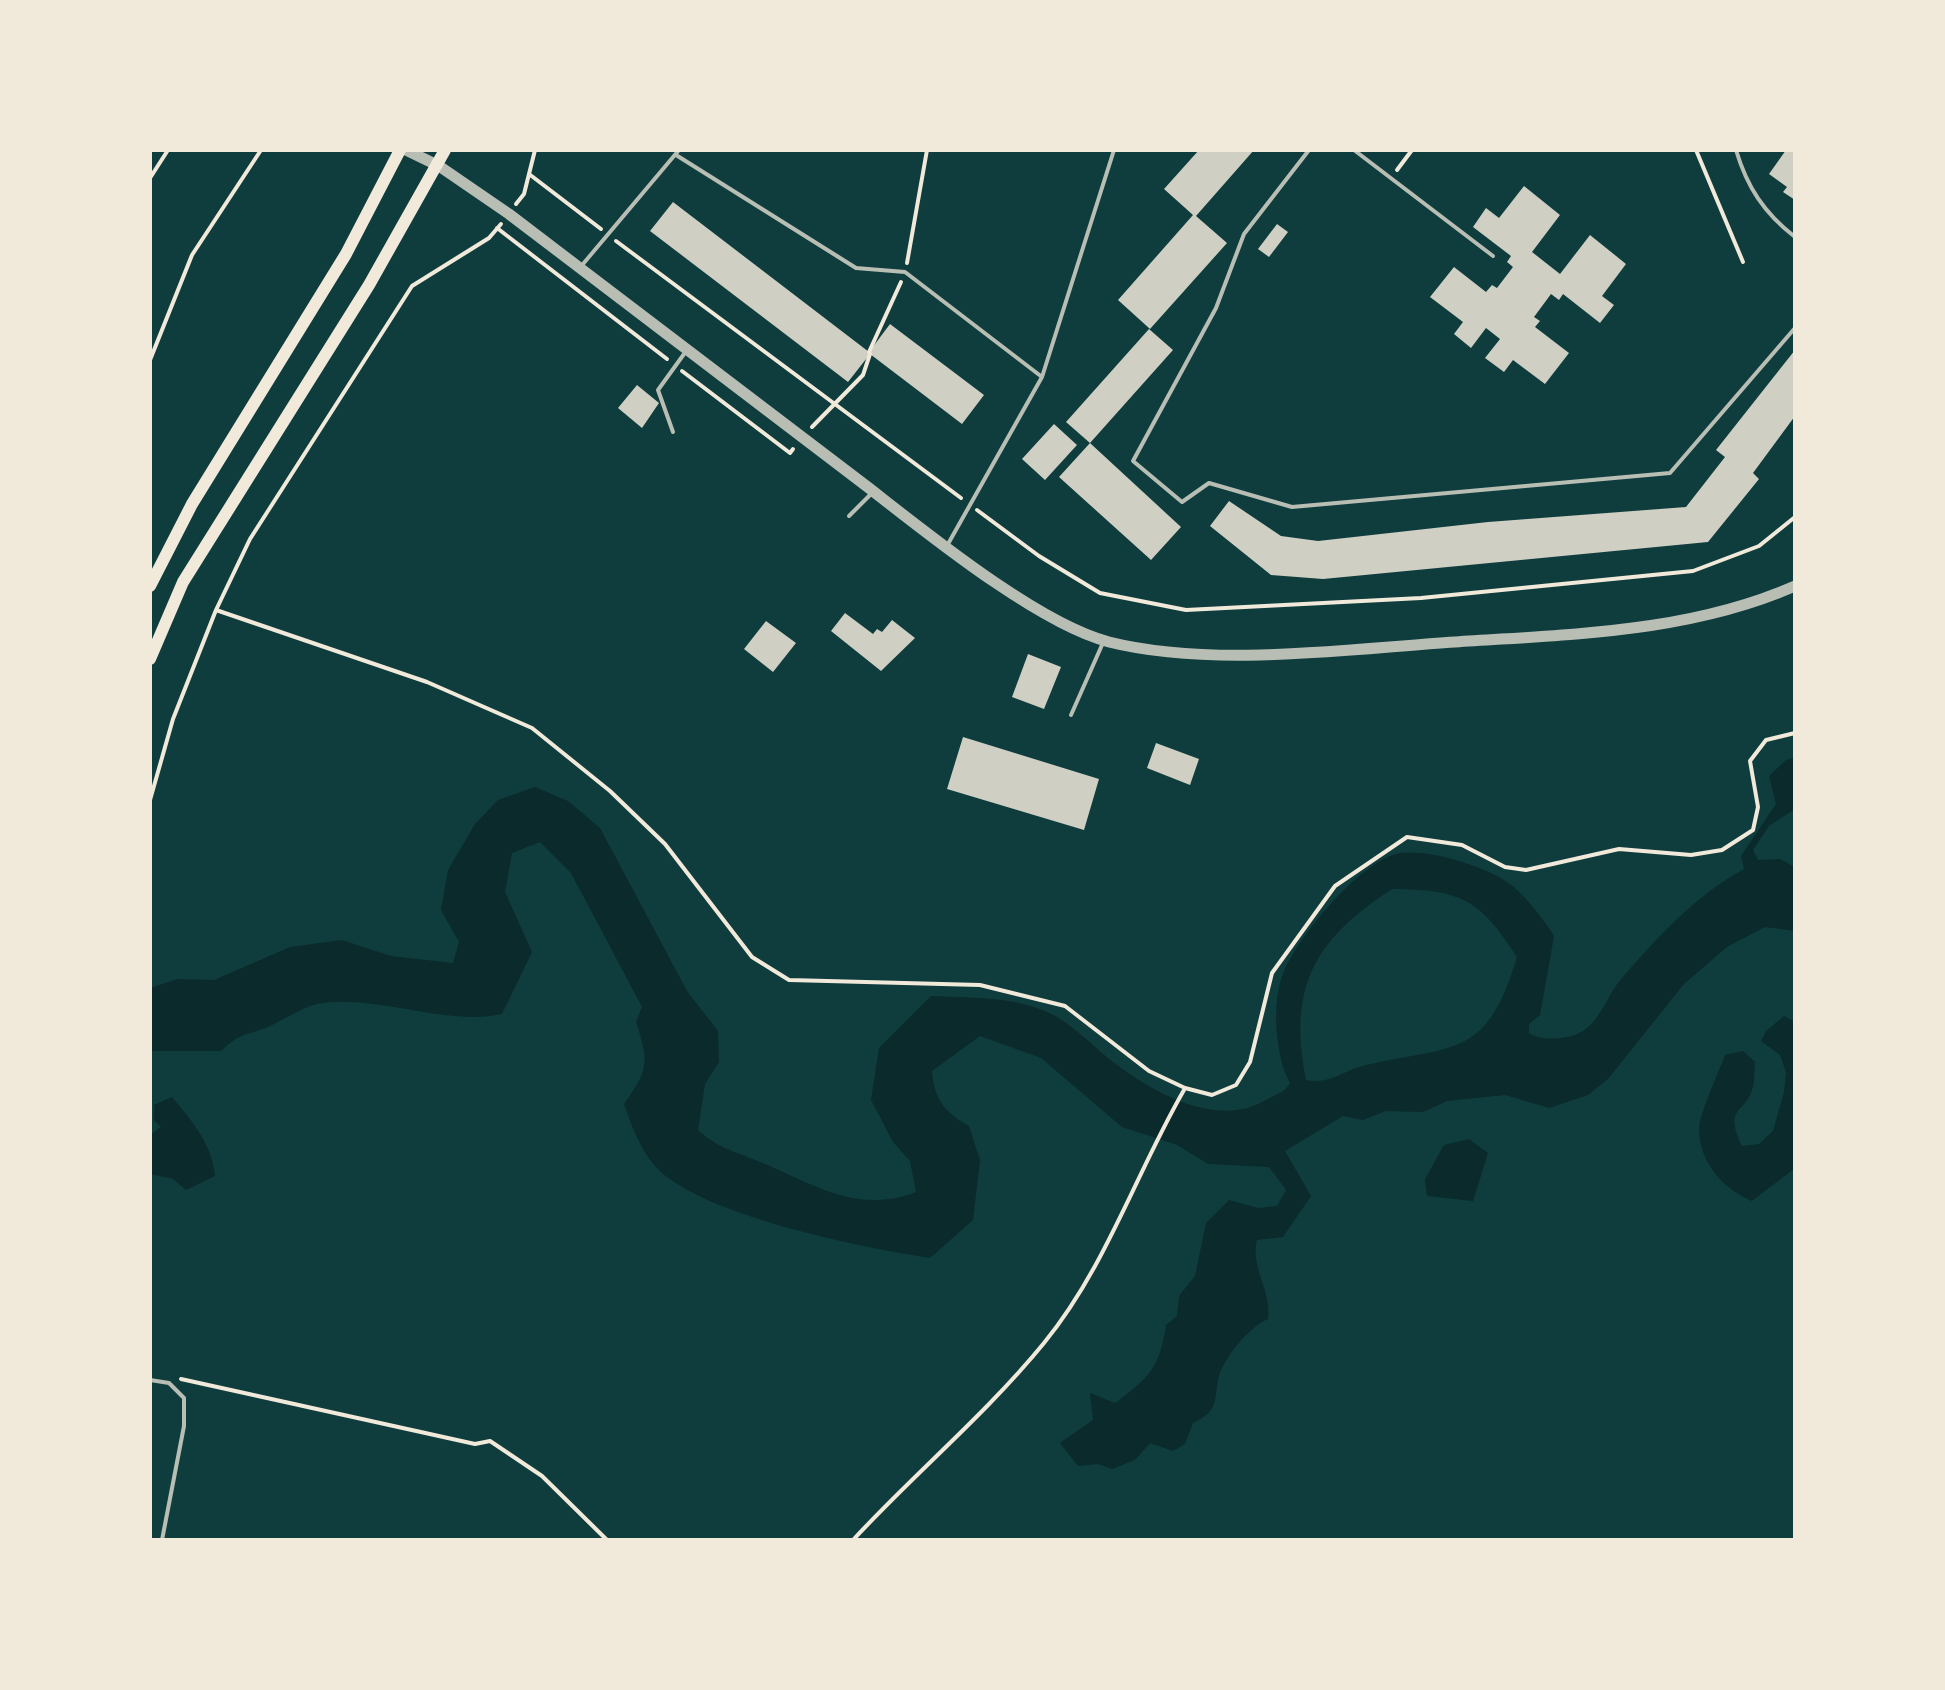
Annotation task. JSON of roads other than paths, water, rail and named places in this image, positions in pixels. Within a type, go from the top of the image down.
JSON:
[{"type":"main road","points":[[150,586],[192,504],[346,254],[403,150]]},
{"type":"main road","points":[[150,659],[182,582],[440,166],[446,150]]},
{"type":"street","points":[[403,150],[440,166],[509,214],[946,548],[1056,618],[1104,640],[1150,651],[1268,654],[1561,635],[1690,622],[1751,605],[1795,586]]},
{"type":"lane","points":[[946,548],[1042,377],[1114,150]]},
{"type":"lane","points":[[1309,150],[1244,234],[1216,308],[1133,461],[1182,502],[1209,484],[1292,507],[1670,473],[1795,328]]},
{"type":"lane","points":[[1354,150],[1493,256]]},
{"type":"lane","points":[[1736,150],[1745,180],[1771,219],[1795,237]]},
{"type":"lane","points":[[580,268],[678,152],[856,268],[905,272],[1042,377]]},
{"type":"lane","points":[[673,432],[658,390],[687,350]]},
{"type":"lane","points":[[849,516],[873,492]]},
{"type":"lane","points":[[1071,714],[1104,640]]},
{"type":"lane","points":[[150,1380],[169,1383],[184,1398],[162,1540]]},
{"type":"water","points":[[1795,758],[1795,809],[1769,826],[1753,850],[1758,860],[1780,859],[1795,867],[1795,931],[1765,927],[1727,947],[1684,984],[1608,1079],[1588,1095],[1549,1108],[1505,1095],[1447,1101],[1423,1112],[1386,1111],[1363,1120],[1343,1116],[1285,1151],[1311,1196],[1283,1237],[1257,1240],[1256,1260],[1267,1299],[1268,1319],[1245,1336],[1231,1354],[1218,1380],[1213,1406],[1193,1423],[1185,1444],[1173,1451],[1150,1443],[1135,1460],[1112,1469],[1098,1464],[1078,1466],[1060,1443],[1093,1420],[1090,1393],[1115,1403],[1151,1370],[1166,1325],[1177,1316],[1179,1296],[1195,1276],[1206,1223],[1229,1200],[1258,1208],[1277,1206],[1286,1190],[1269,1167],[1208,1164],[1177,1145],[1122,1127],[1041,1058],[980,1036],[932,1071],[938,1097],[953,1116],[969,1126],[980,1160],[973,1220],[930,1258],[784,1227],[707,1200],[676,1184],[655,1166],[636,1136],[624,1104],[644,1065],[636,1022],[642,1007],[571,873],[540,842],[512,853],[505,892],[532,952],[502,1014],[457,1016],[362,1003],[317,1004],[239,1037],[221,1051],[150,1051],[150,988],[177,979],[214,980],[290,947],[342,940],[391,956],[453,963],[459,942],[441,910],[448,870],[475,824],[498,800],[535,787],[568,801],[600,828],[687,991],[718,1031],[719,1062],[705,1084],[698,1130],[724,1148],[833,1193],[873,1200],[894,1198],[916,1192],[910,1161],[893,1142],[871,1100],[879,1048],[931,996],[1032,1006],[1063,1021],[1128,1073],[1166,1095],[1207,1109],[1247,1108],[1280,1093],[1290,1083],[1278,1044],[1277,997],[1284,971],[1302,940],[1330,904],[1378,862],[1393,855],[1421,853],[1457,860],[1492,873],[1516,889],[1537,911],[1554,936],[1540,1015],[1529,1024],[1529,1033],[1547,1038],[1569,1037],[1593,1022],[1618,983],[1676,920],[1744,869],[1741,856],[1776,804],[1769,776],[1786,760]],"holes":[[[1392,889],[1452,895],[1479,910],[1517,957],[1506,990],[1480,1030],[1464,1041],[1445,1049],[1366,1065],[1330,1079],[1306,1080],[1301,1018],[1313,968],[1343,927]]]},
{"type":"water","points":[[1784,1016],[1795,1022],[1795,1168],[1752,1201],[1723,1182],[1709,1164],[1700,1142],[1700,1123],[1725,1055],[1743,1051],[1755,1062],[1749,1096],[1735,1117],[1742,1146],[1759,1144],[1773,1131],[1786,1072],[1780,1055],[1761,1041],[1766,1031]]},
{"type":"water","points":[[172,1097],[205,1143],[215,1176],[186,1190],[173,1179],[150,1174],[150,1135],[161,1127],[154,1120],[154,1105]]},
{"type":"water","points":[[1469,1139],[1488,1153],[1473,1201],[1427,1196],[1425,1179],[1444,1145]]}]
